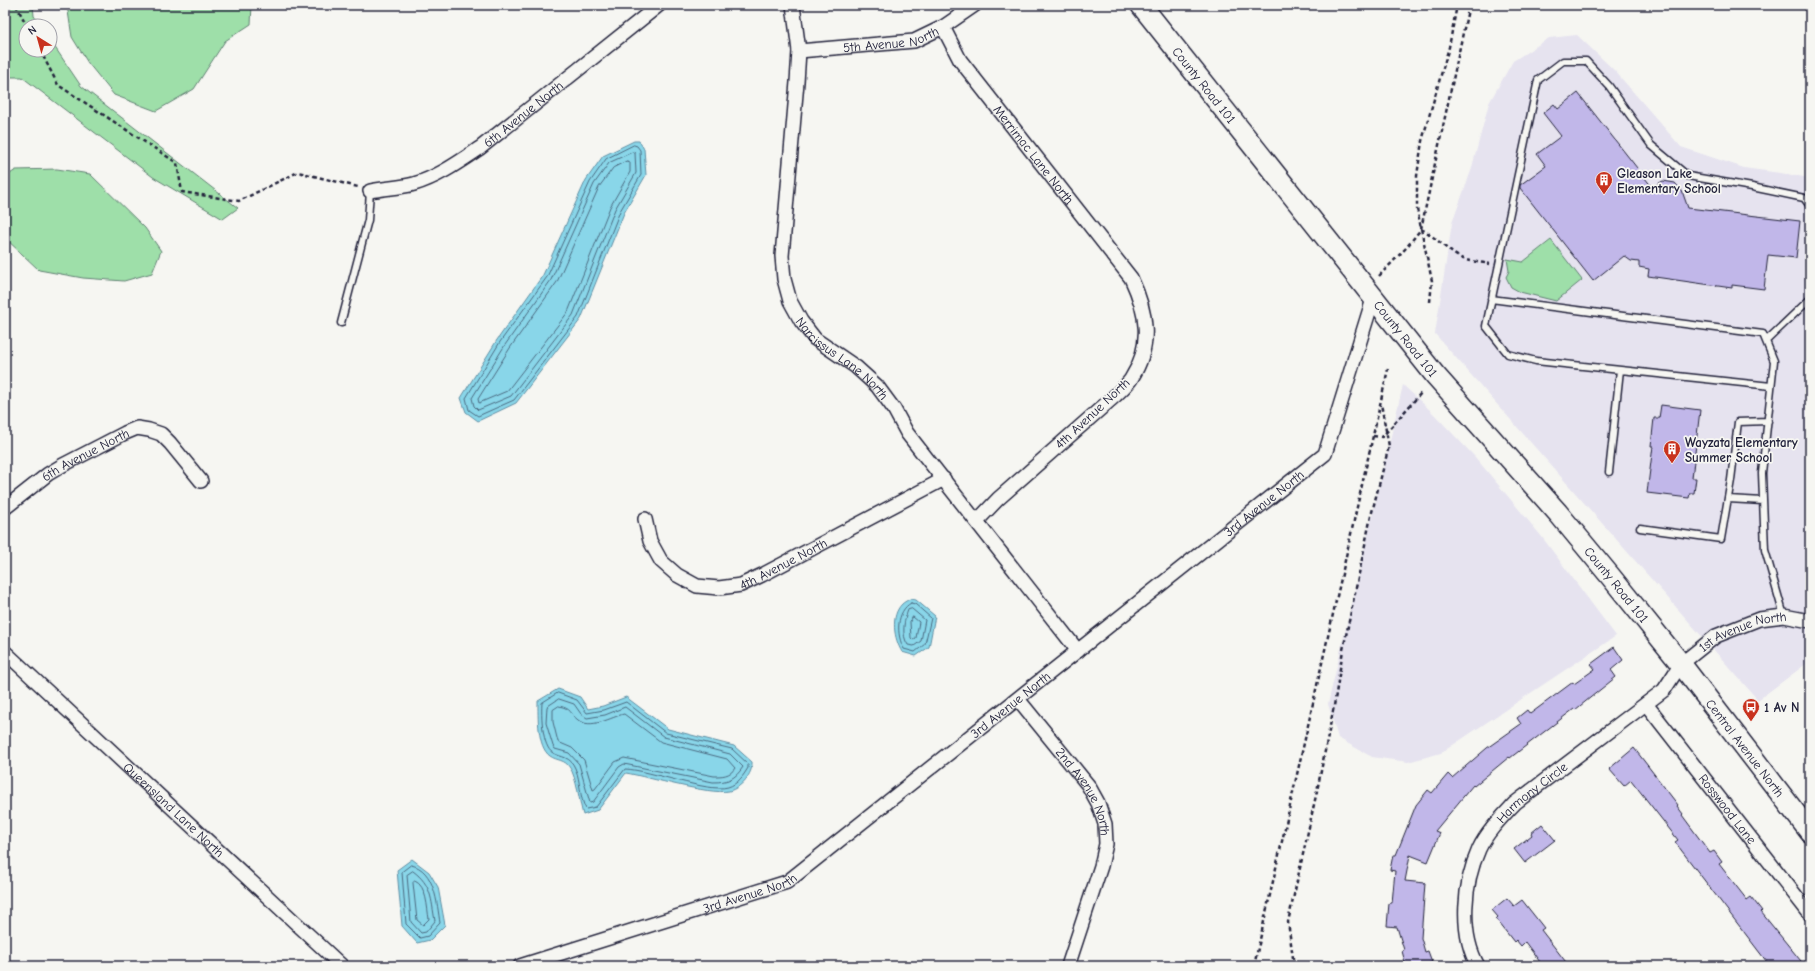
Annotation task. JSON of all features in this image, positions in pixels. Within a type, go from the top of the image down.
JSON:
[{"type":"main road","name":"County Road 101","points":[[1141,5],[1373,299],[1435,375],[1558,513],[1681,664]]},
{"type":"main road","name":"Central Avenue North","points":[[1681,664],[1810,832]]},
{"type":"street","name":"6th Avenue North","points":[[370,191],[413,184],[437,175],[459,162],[480,148],[659,5]]},
{"type":"street","name":"Narcissus Lane North","points":[[793,5],[799,51],[798,82],[782,256],[784,279],[790,301],[801,321],[815,339],[856,367],[877,386],[894,409],[907,433],[1078,651]]},
{"type":"street","name":"5th Avenue North","points":[[799,51],[914,40],[943,27],[975,5]]},
{"type":"street","name":"Merrimac Lane North","points":[[943,27],[960,60],[1131,278]]},
{"type":"street","name":"4th Avenue North","points":[[977,521],[998,499],[1116,395],[1130,379],[1141,360],[1146,340],[1146,317],[1140,297],[1131,278]]},
{"type":"street","name":"3rd Avenue North","points":[[520,966],[787,882],[1325,454],[1373,299]]},
{"type":"street","name":"6th Avenue North","points":[[5,508],[48,474],[137,428],[161,434],[201,481]]},
{"type":"street","name":"4th Avenue North","points":[[645,519],[650,541],[661,561],[677,575],[697,586],[719,588],[741,585],[762,575],[944,479]]},
{"type":"street","name":"1st Avenue North","points":[[1681,664],[1716,636],[1759,619],[1784,616],[1810,621]]},
{"type":"street","name":"Queensland Lane North","points":[[5,652],[342,966]]},
{"type":"street","name":"Harmony Circle","points":[[1478,966],[1468,934],[1465,905],[1470,876],[1480,849],[1492,830],[1515,803],[1667,687],[1681,664]]},
{"type":"street","name":"2nd Avenue North","points":[[1018,699],[1088,785],[1098,803],[1105,824],[1106,844],[1101,866],[1068,966]]},
{"type":"street","name":"Rosswood Lane","points":[[1646,704],[1810,914]]},
{"type":"lane","points":[[1771,386],[1536,361],[1508,354],[1486,326],[1538,80],[1564,61],[1586,61],[1609,86],[1651,145],[1688,176],[1804,198],[1810,206]]},
{"type":"lane","points":[[342,323],[368,220],[370,191]]},
{"type":"lane","points":[[1491,299],[1763,334],[1774,361],[1762,473],[1765,550],[1784,616]]},
{"type":"lane","points":[[1766,341],[1810,299]]},
{"type":"lane","points":[[1608,472],[1620,370]]},
{"type":"lane","points":[[1640,528],[1721,539],[1738,422],[1768,421]]},
{"type":"lane","points":[[1728,499],[1763,501]]},
{"type":"path","points":[[16,5],[23,18]]},
{"type":"path","points":[[1430,302],[1432,281],[1417,209],[1417,176],[1422,142],[1449,47],[1458,5]]},
{"type":"path","points":[[1379,276],[1421,229],[1470,5]]},
{"type":"path","points":[[44,58],[58,85],[177,163],[182,192],[239,201],[298,172],[370,191]]},
{"type":"path","points":[[1421,229],[1429,233],[1438,243],[1460,258],[1498,265]]},
{"type":"path","points":[[1254,966],[1388,368]]},
{"type":"path","points":[[1372,436],[1382,436],[1422,392]]},
{"type":"path","points":[[1292,966],[1293,958],[1288,922],[1317,792],[1364,546],[1389,446],[1380,403]]},
{"type":"shaded area","points":[[1577,35],[1615,71],[1681,147],[1744,168],[1810,178],[1810,661],[1758,700],[1435,334],[1452,223],[1471,171],[1489,103],[1513,61],[1549,38]]},
{"type":"shaded area","points":[[1403,385],[1430,410],[1475,457],[1542,537],[1616,636],[1441,753],[1408,762],[1372,757],[1338,738],[1328,704]]},
{"type":"green space","points":[[5,5],[33,5],[35,18],[18,18],[18,58],[58,58],[58,52],[81,86],[238,208],[223,219],[153,177],[22,77],[5,77]]},
{"type":"green space","points":[[67,5],[252,5],[251,24],[225,41],[194,89],[156,111],[114,95],[88,63],[72,37]]},
{"type":"green space","points":[[57,169],[90,174],[145,228],[161,251],[152,273],[124,281],[83,278],[39,270],[5,238],[5,177],[16,170]]},
{"type":"green space","points":[[1551,240],[1582,280],[1556,301],[1520,292],[1511,287],[1506,277],[1509,271],[1507,259],[1523,262]]},
{"type":"water","points":[[634,141],[639,141],[644,149],[646,175],[624,213],[581,319],[516,403],[478,421],[466,412],[461,398],[497,340],[543,275],[586,180],[603,156]]},
{"type":"water","points":[[910,599],[916,600],[935,616],[929,647],[916,656],[902,652],[897,641],[894,628],[898,609],[903,603]]},
{"type":"water","points":[[558,689],[580,697],[588,709],[603,706],[626,697],[668,729],[734,746],[752,762],[751,771],[742,784],[738,787],[729,791],[719,792],[693,788],[626,773],[598,810],[583,815],[572,772],[566,763],[553,758],[546,752],[540,738],[538,701]]},
{"type":"water","points":[[412,859],[429,872],[438,887],[445,925],[430,940],[417,943],[402,926],[397,870]]},
{"type":"building","name":"Gleason Lake Elementary School","points":[[1578,93],[1652,187],[1663,181],[1675,183],[1682,191],[1688,208],[1800,221],[1796,258],[1768,255],[1764,289],[1732,285],[1732,288],[1648,276],[1649,269],[1639,267],[1639,262],[1631,261],[1624,256],[1593,281],[1520,188],[1520,185],[1546,166],[1537,154],[1561,136],[1543,113],[1554,104],[1558,109]]},
{"type":"building","name":"Wayzata Elementary Summer School","points":[[1661,405],[1700,410],[1692,478],[1696,478],[1694,493],[1690,493],[1689,498],[1647,493],[1653,446],[1651,446],[1654,418],[1659,418]]},
{"type":"building","points":[[1614,647],[1623,660],[1611,670],[1616,677],[1575,710],[1574,709],[1510,758],[1509,757],[1474,786],[1473,785],[1435,831],[1440,833],[1428,862],[1410,855],[1405,881],[1425,883],[1421,938],[1425,952],[1428,951],[1432,962],[1429,963],[1430,966],[1406,966],[1402,951],[1404,950],[1397,927],[1387,926],[1389,903],[1392,903],[1395,871],[1390,870],[1393,855],[1396,855],[1416,805],[1428,790],[1432,793],[1448,774],[1452,778],[1487,748],[1521,724],[1517,718],[1527,710],[1530,714],[1573,682],[1574,684],[1595,669],[1591,664]]},
{"type":"building","points":[[1634,748],[1678,805],[1677,806],[1683,814],[1682,815],[1710,853],[1714,851],[1722,862],[1719,864],[1747,900],[1751,897],[1762,911],[1761,912],[1805,966],[1770,966],[1675,842],[1678,840],[1631,780],[1624,786],[1609,769]]},
{"type":"building","points":[[1542,824],[1555,840],[1525,863],[1514,849],[1532,835],[1531,833]]},
{"type":"building","points":[[1507,898],[1514,906],[1522,900],[1544,928],[1541,930],[1569,966],[1543,966],[1525,942],[1521,946],[1516,940],[1514,942],[1496,919],[1498,917],[1492,910]]},
{"type":"place","name":"Gleason Lake Elementary School","points":[[1604,195]]},
{"type":"place","name":"Wayzata Elementary Summer School","points":[[1672,464]]},
{"type":"place","name":"1 Av N","points":[[1751,722]]}]
